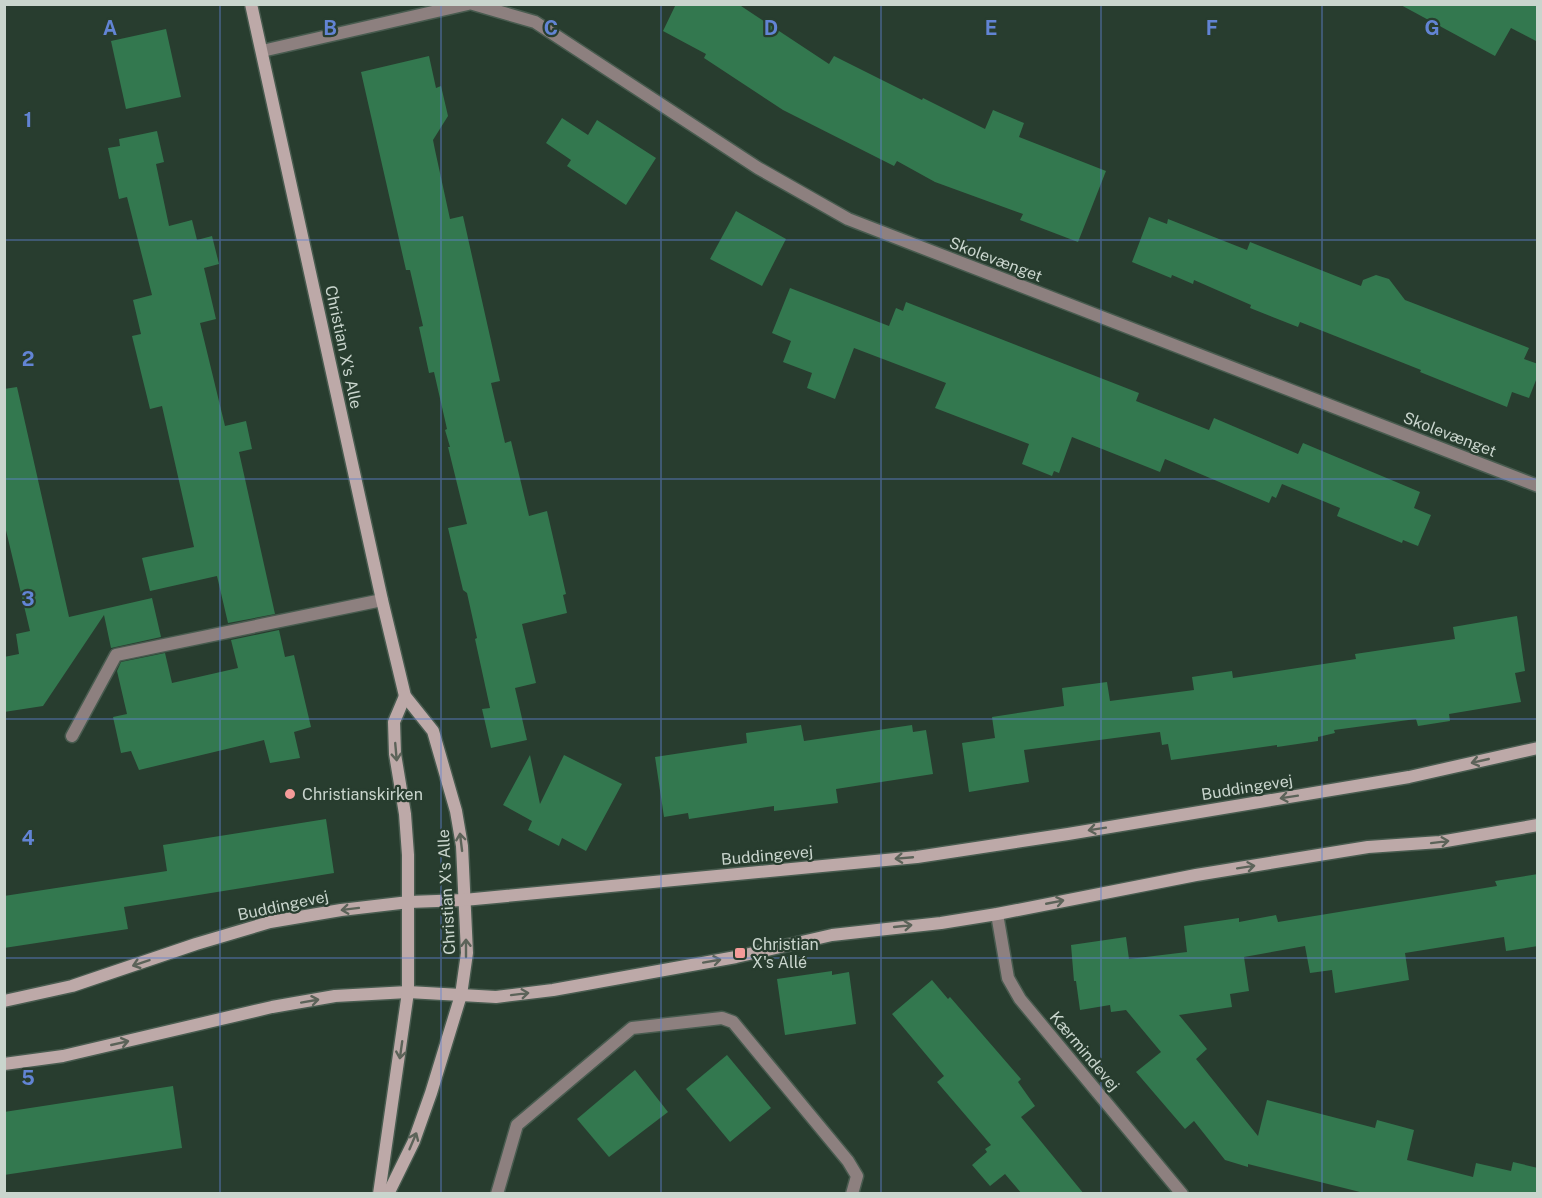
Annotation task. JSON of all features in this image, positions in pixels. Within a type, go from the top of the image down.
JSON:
[{"type":"street","name":"Christian X's Alle","points":[[251,4],[405,696],[433,731],[450,785],[462,846],[467,953],[461,995],[414,1141],[388,1194]]},
{"type":"street","points":[[262,51],[468,4]]},
{"type":"street","name":"Skolevænget","points":[[473,4],[536,22],[758,168],[848,219],[1538,486]]},
{"type":"street","points":[[72,736],[116,655],[382,600]]},
{"type":"street","points":[[379,1194],[408,992],[408,855],[405,814],[395,754],[394,722],[405,696]]},
{"type":"street","name":"Buddingevej","points":[[4,1001],[72,986],[196,944],[270,922],[341,910],[916,857],[1409,777],[1538,748]]},
{"type":"street","points":[[4,1064],[63,1056],[272,1007],[335,996],[408,992],[496,997],[553,990],[736,957],[832,934],[940,923],[1196,875],[1368,847],[1440,842],[1538,825]]},
{"type":"street","name":"Kærmindevej","points":[[997,914],[1008,978],[1020,999],[1182,1194]]},
{"type":"street","points":[[496,1194],[517,1125],[632,1028],[722,1018],[733,1022],[848,1161],[857,1176],[852,1194]]},
{"type":"building","points":[[676,4],[738,4],[829,64],[834,56],[985,129],[993,110],[1024,123],[1019,137],[1106,171],[1078,242],[1020,220],[1023,214],[935,182],[897,161],[894,166],[783,110],[704,58],[706,54],[663,31]]},
{"type":"building","points":[[1399,4],[1538,4],[1538,42],[1511,28],[1495,56]]},
{"type":"building","points":[[166,29],[181,97],[126,109],[111,41]]},
{"type":"building","points":[[429,56],[436,88],[441,86],[448,116],[433,140],[450,219],[463,216],[500,381],[491,383],[505,443],[511,441],[529,516],[547,511],[566,594],[563,595],[567,613],[522,624],[536,683],[515,688],[527,740],[491,748],[482,709],[490,708],[475,639],[477,638],[467,593],[463,590],[448,528],[467,524],[448,447],[450,447],[445,430],[447,429],[434,372],[429,373],[419,327],[423,326],[410,270],[406,270],[361,72]]},
{"type":"building","points":[[562,118],[588,135],[597,120],[656,158],[626,205],[567,166],[571,160],[546,143]]},
{"type":"building","points":[[157,131],[164,162],[156,164],[169,226],[192,220],[197,240],[212,236],[219,264],[204,268],[216,319],[200,323],[225,426],[246,421],[252,449],[239,452],[275,614],[228,623],[217,576],[150,591],[142,558],[194,547],[162,406],[150,409],[132,336],[141,334],[133,300],[152,295],[127,197],[119,199],[108,148],[120,146],[119,139]]},
{"type":"building","points":[[736,211],[786,239],[762,286],[710,259]]},
{"type":"building","points":[[1149,217],[1167,224],[1168,219],[1247,250],[1250,242],[1361,286],[1363,280],[1376,275],[1389,279],[1405,300],[1529,348],[1524,359],[1538,364],[1538,375],[1529,398],[1512,392],[1507,407],[1300,322],[1298,327],[1250,308],[1251,305],[1194,280],[1193,284],[1172,275],[1171,278],[1132,262]]},
{"type":"building","points":[[790,288],[889,326],[896,308],[903,311],[906,302],[1139,393],[1136,401],[1209,430],[1214,418],[1298,454],[1303,443],[1420,492],[1414,508],[1431,515],[1418,546],[1403,540],[1402,543],[1337,516],[1340,508],[1282,484],[1276,498],[1272,496],[1269,503],[1165,459],[1160,472],[1072,437],[1059,473],[1054,471],[1052,476],[1022,464],[1029,444],[935,408],[946,383],[854,348],[835,399],[807,388],[812,373],[783,362],[791,341],[772,333]]},
{"type":"building","points":[[17,387],[69,617],[152,598],[161,637],[111,648],[104,615],[43,706],[4,712],[4,657],[19,654],[16,634],[30,631],[4,522],[4,389]]},
{"type":"building","points":[[1517,616],[1525,671],[1515,673],[1521,702],[1449,714],[1450,721],[1418,726],[1416,719],[1334,730],[1335,733],[1318,737],[1318,741],[1171,760],[1168,744],[1162,745],[1160,732],[1024,750],[1029,782],[969,792],[962,743],[995,738],[992,717],[1064,706],[1062,688],[1107,682],[1110,701],[1194,690],[1192,677],[1232,671],[1233,678],[1356,659],[1355,654],[1455,639],[1453,627]]},
{"type":"building","name":"Christianskirken","points":[[279,630],[285,657],[294,655],[311,727],[294,732],[300,758],[270,763],[264,740],[139,770],[131,751],[121,753],[113,717],[127,714],[117,671],[121,662],[165,653],[172,683],[238,668],[231,640]]},
{"type":"building","points":[[801,725],[804,741],[912,725],[913,732],[926,730],[933,774],[836,789],[838,803],[774,811],[774,806],[689,819],[688,813],[664,817],[655,757],[747,743],[746,733]]},
{"type":"building","points":[[530,755],[540,804],[564,755],[622,784],[586,851],[562,838],[559,846],[528,830],[532,821],[503,805]]},
{"type":"building","points":[[326,819],[334,873],[124,907],[128,929],[4,948],[4,896],[167,871],[163,845]]},
{"type":"building","points":[[1538,874],[1538,946],[1506,951],[1504,937],[1405,953],[1409,980],[1335,993],[1332,970],[1310,973],[1305,946],[1244,957],[1249,991],[1230,994],[1232,1007],[1179,1015],[1207,1049],[1196,1059],[1258,1136],[1267,1100],[1375,1128],[1377,1120],[1414,1130],[1407,1160],[1473,1177],[1476,1163],[1511,1171],[1513,1162],[1538,1168],[1538,1194],[1368,1194],[1225,1160],[1194,1121],[1185,1129],[1136,1072],[1161,1052],[1126,1010],[1111,1012],[1110,1005],[1080,1010],[1076,981],[1074,981],[1071,945],[1126,937],[1129,959],[1187,952],[1184,926],[1239,918],[1239,922],[1276,915],[1278,922],[1497,886],[1495,881]]},
{"type":"building","points":[[832,971],[832,975],[849,972],[856,1024],[785,1035],[777,979]]},
{"type":"building","points":[[932,980],[948,999],[950,997],[1021,1079],[1018,1082],[1035,1106],[1021,1117],[1084,1194],[1022,1194],[1005,1174],[990,1186],[972,1165],[987,1152],[985,1149],[991,1145],[937,1082],[944,1076],[892,1014]]},
{"type":"building","points":[[727,1055],[771,1108],[730,1142],[686,1089]]},
{"type":"building","points":[[635,1070],[668,1112],[609,1157],[577,1119]]},
{"type":"building","points":[[173,1086],[182,1148],[4,1175],[4,1112]]},
{"type":"place","name":"Christianskirken","points":[[290,794]]},
{"type":"place","name":"Christian X's Allé","points":[[740,953]]}]
